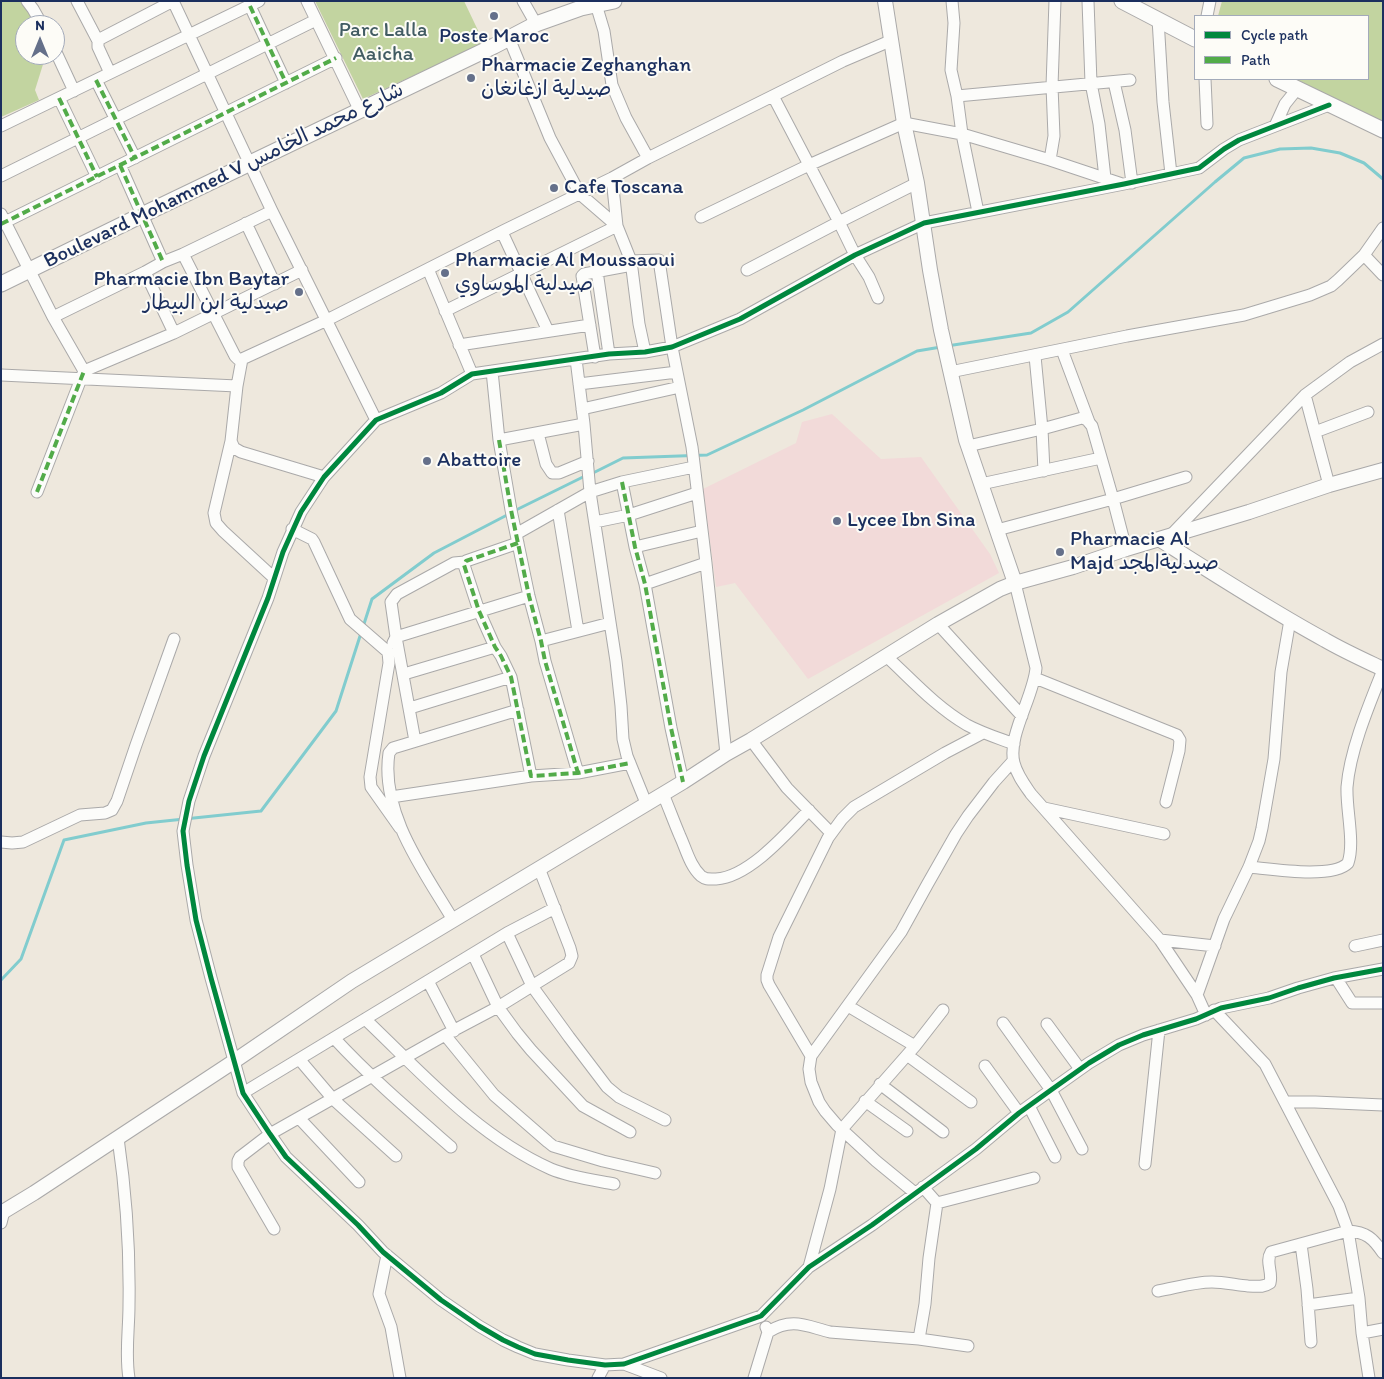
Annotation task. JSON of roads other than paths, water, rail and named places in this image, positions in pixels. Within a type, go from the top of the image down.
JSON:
[{"type":"main road","name":"Boulevard Mohammed V شارع محمد الخامس","points":[[1,284],[536,24],[595,3],[614,1]]},
{"type":"main road","points":[[1122,1],[1194,38]]},
{"type":"main road","points":[[1279,80],[1383,130]]},
{"type":"street","points":[[27,1],[36,15]]},
{"type":"street","points":[[77,1],[98,41],[98,47],[110,73]]},
{"type":"street","points":[[98,41],[100,38],[173,1],[272,211],[376,420]]},
{"type":"street","points":[[307,1],[360,111]]},
{"type":"street","points":[[522,1],[536,24]]},
{"type":"street","points":[[885,1],[904,123],[917,183],[930,270],[949,366],[968,446],[1015,583],[1035,663],[1035,678],[1014,744],[1013,761],[1031,794],[1160,940],[1210,1013],[1265,1064],[1339,1206],[1348,1231],[1369,1378]]},
{"type":"street","points":[[952,1],[954,23],[951,70],[978,212]]},
{"type":"street","points":[[1050,160],[1054,136],[1052,86],[1055,1]]},
{"type":"street","points":[[1088,1],[1091,83],[1099,124],[1105,178]]},
{"type":"street","points":[[1206,15],[1210,1]]},
{"type":"street","points":[[595,3],[604,31],[612,84],[626,118],[648,158]]},
{"type":"street","points":[[1,126],[255,4],[268,44],[286,83]]},
{"type":"street","points":[[1158,19],[1163,102],[1171,174]]},
{"type":"street","points":[[1,176],[316,20]]},
{"type":"street","points":[[509,38],[550,138],[580,194],[617,226]]},
{"type":"street","points":[[183,254],[235,356],[238,359],[242,359],[327,320],[843,61],[890,41]]},
{"type":"street","points":[[82,375],[3,220],[97,177],[336,58]]},
{"type":"street","points":[[62,65],[74,91]]},
{"type":"street","points":[[96,80],[136,158]]},
{"type":"street","points":[[957,96],[1130,80]]},
{"type":"street","points":[[1205,80],[1207,124]]},
{"type":"street","points":[[1114,82],[1125,130],[1128,184]]},
{"type":"street","points":[[1275,126],[1285,104],[1297,89]]},
{"type":"street","points":[[773,96],[855,256],[869,277],[878,298]]},
{"type":"street","points":[[59,98],[97,177]]},
{"type":"street","points":[[1329,105],[1232,144],[1199,168],[1128,184],[924,223],[855,256],[740,318],[672,347],[472,374],[441,393],[376,420],[324,477],[292,529],[268,598],[204,756],[189,801],[183,831],[196,920],[233,1062],[243,1093],[286,1157],[334,1201],[387,1255],[441,1300],[479,1326],[535,1354],[605,1365],[624,1364],[761,1316],[809,1267],[872,1225],[976,1149],[1024,1109],[1080,1069],[1119,1045],[1232,1005],[1269,998],[1336,978],[1383,969]]},
{"type":"street","points":[[701,217],[809,165],[904,123],[962,134],[1128,184]]},
{"type":"street","points":[[120,165],[163,262]]},
{"type":"street","points":[[612,178],[617,226],[632,263],[639,324],[645,352]]},
{"type":"street","points":[[747,270],[917,183]]},
{"type":"street","points":[[53,317],[163,262],[272,211]]},
{"type":"street","points":[[246,223],[275,284]]},
{"type":"street","points":[[445,311],[617,226]]},
{"type":"street","points":[[949,366],[1035,356],[1244,315],[1281,305],[1331,286],[1364,255],[1383,228]]},
{"type":"street","points":[[502,232],[548,331]]},
{"type":"street","points":[[1364,255],[1383,275]]},
{"type":"street","points":[[595,357],[582,276],[632,263],[659,260],[672,347],[692,447],[726,754]]},
{"type":"street","points":[[428,269],[472,374]]},
{"type":"street","points":[[37,492],[82,375],[214,314],[302,270]]},
{"type":"street","points":[[597,271],[610,354]]},
{"type":"street","points":[[144,272],[174,333]]},
{"type":"street","points":[[459,345],[590,325]]},
{"type":"street","points":[[1165,537],[1305,394],[1350,362],[1383,344]]},
{"type":"street","points":[[1062,350],[1092,426],[1126,549]]},
{"type":"street","points":[[1035,356],[1044,470]]},
{"type":"street","points":[[242,359],[231,442],[214,513],[216,523],[222,532],[274,578]]},
{"type":"street","points":[[576,359],[590,490],[610,623],[621,706],[623,739],[630,763],[646,803]]},
{"type":"street","points":[[492,371],[498,440],[529,596],[545,661],[578,773]]},
{"type":"street","points":[[579,384],[677,372]]},
{"type":"street","points":[[1,375],[82,375],[237,386]]},
{"type":"street","points":[[582,409],[680,388]]},
{"type":"street","points":[[1305,394],[1329,485]]},
{"type":"street","points":[[1315,432],[1368,412]]},
{"type":"street","points":[[968,446],[1082,418],[1089,422]]},
{"type":"street","points":[[498,440],[584,424]]},
{"type":"street","points":[[538,433],[546,464],[552,473],[560,473],[588,465]]},
{"type":"street","points":[[231,442],[234,448],[241,452],[324,477]]},
{"type":"street","points":[[981,484],[1101,458]]},
{"type":"street","points":[[415,741],[391,602],[396,594],[454,563],[465,562],[517,538],[590,490],[694,467]]},
{"type":"street","points":[[2,1216],[352,980],[683,782],[938,624],[1000,589],[1249,512],[1329,485],[1383,470]]},
{"type":"street","points":[[997,530],[1186,477]]},
{"type":"street","points":[[622,482],[635,547],[645,584],[669,719],[683,782]]},
{"type":"street","points":[[595,522],[629,515],[697,494]]},
{"type":"street","points":[[558,510],[578,631]]},
{"type":"street","points":[[292,529],[312,539],[314,542],[350,619],[388,652]]},
{"type":"street","points":[[635,547],[702,531]]},
{"type":"street","points":[[1165,537],[1229,584],[1326,641],[1383,670],[1366,714],[1350,770],[1347,788],[1350,858],[1347,865],[1334,870],[1309,872],[1249,867]]},
{"type":"street","points":[[465,562],[464,566],[479,610],[495,647],[511,677],[531,776]]},
{"type":"street","points":[[645,584],[706,563]]},
{"type":"street","points":[[453,920],[415,858],[400,828],[371,787],[370,777],[388,663],[388,652],[396,637],[529,596]]},
{"type":"street","points":[[1197,995],[1224,919],[1249,867],[1259,841],[1274,759],[1281,672],[1290,620]]},
{"type":"street","points":[[541,641],[610,623]]},
{"type":"street","points":[[938,624],[1022,716]]},
{"type":"street","points":[[1,842],[23,842],[80,815],[105,813],[112,810],[117,801],[174,639]]},
{"type":"street","points":[[404,674],[495,647]]},
{"type":"street","points":[[886,656],[932,700],[967,725],[1014,744]]},
{"type":"street","points":[[410,708],[511,677]]},
{"type":"street","points":[[1035,678],[1177,735],[1180,740],[1179,751],[1166,802]]},
{"type":"street","points":[[400,828],[391,797],[387,771],[388,753],[393,748],[518,710]]},
{"type":"street","points":[[811,1056],[769,985],[767,975],[779,937],[831,833],[854,808],[945,753],[983,733]]},
{"type":"street","points":[[751,740],[787,788],[831,833]]},
{"type":"street","points":[[937,1203],[876,1161],[825,1111],[815,1093],[809,1069],[811,1056],[901,932],[941,859],[968,816],[1013,761]]},
{"type":"street","points":[[391,797],[531,776],[578,773],[630,763]]},
{"type":"street","points":[[663,794],[689,860],[701,876],[707,879],[723,878],[739,872],[756,861],[777,844],[809,810]]},
{"type":"street","points":[[1044,808],[1164,834]]},
{"type":"street","points":[[274,1229],[238,1167],[240,1157],[270,1134],[498,1006],[569,963],[571,958],[570,948],[539,868]]},
{"type":"street","points":[[243,1093],[507,933],[555,908]]},
{"type":"street","points":[[507,933],[532,986],[568,1037],[607,1087],[626,1101],[665,1120]]},
{"type":"street","points":[[1160,940],[1214,946]]},
{"type":"street","points":[[1355,946],[1383,940]]},
{"type":"street","points":[[473,954],[498,1006],[531,1050],[583,1106],[630,1132]]},
{"type":"street","points":[[1336,978],[1352,1003],[1383,1003]]},
{"type":"street","points":[[428,980],[449,1033],[494,1095],[548,1142],[553,1146],[603,1161],[655,1173]]},
{"type":"street","points":[[848,1006],[911,1050],[971,1102]]},
{"type":"street","points":[[809,1267],[830,1189],[842,1128],[911,1050],[943,1010]]},
{"type":"street","points":[[365,1019],[451,1101],[502,1143],[552,1169],[614,1184]]},
{"type":"street","points":[[1003,1023],[1051,1090],[1082,1149]]},
{"type":"street","points":[[1047,1024],[1080,1069]]},
{"type":"street","points":[[1145,1164],[1160,1030]]},
{"type":"street","points":[[334,1038],[411,1113],[451,1147]]},
{"type":"street","points":[[299,1059],[333,1098],[396,1156]]},
{"type":"street","points":[[985,1066],[1024,1109],[1055,1157]]},
{"type":"street","points":[[880,1084],[943,1132]]},
{"type":"street","points":[[865,1101],[907,1131]]},
{"type":"street","points":[[1285,1102],[1383,1105]]},
{"type":"street","points":[[299,1118],[358,1182]]},
{"type":"street","points":[[118,1138],[124,1176],[128,1248],[129,1305],[126,1361],[129,1378]]},
{"type":"street","points":[[937,1203],[1034,1178]]},
{"type":"street","points":[[919,1339],[937,1203]]},
{"type":"street","points":[[1158,1291],[1214,1282],[1266,1286],[1272,1278],[1268,1263],[1271,1252],[1348,1231],[1365,1234],[1378,1245],[1383,1253]]},
{"type":"street","points":[[1301,1244],[1311,1342]]},
{"type":"street","points":[[387,1255],[379,1294],[391,1327],[400,1378]]},
{"type":"street","points":[[1308,1305],[1359,1298]]},
{"type":"street","points":[[754,1378],[768,1332],[761,1316]]},
{"type":"street","points":[[768,1332],[776,1327],[797,1323],[830,1332],[919,1339],[968,1346]]},
{"type":"street","points":[[1362,1333],[1383,1329]]},
{"type":"street","points":[[624,1364],[661,1378]]},
{"type":"street","points":[[598,1378],[605,1365]]},
{"type":"waterway","points":[[947,346],[1031,333],[1068,312],[1244,158],[1280,149],[1311,148],[1340,153],[1364,163],[1383,179]]},
{"type":"waterway","points":[[591,474],[623,458],[707,455],[803,410],[917,351],[941,347]]},
{"type":"waterway","points":[[514,511],[585,476]]},
{"type":"waterway","points":[[363,627],[372,599],[434,553],[509,514]]},
{"type":"waterway","points":[[1,980],[21,959],[64,840],[146,823],[261,811],[336,711],[361,633]]},
{"type":"place","name":"Poste Maroc","points":[[494,16]]},
{"type":"place","name":"Pharmacie Zeghanghan صيدلية ازغانغان","points":[[471,78]]},
{"type":"place","name":"Cafe Toscana","points":[[554,188]]},
{"type":"place","name":"Pharmacie Al Moussaoui صيدلية الموساوي","points":[[445,273]]},
{"type":"place","name":"Pharmacie Ibn Baytar صيدلية ابن البيطار","points":[[299,292]]},
{"type":"place","name":"Abattoire","points":[[427,461]]},
{"type":"place","name":"Lycee Ibn Sina","points":[[837,521]]},
{"type":"place","name":"Pharmacie Al Majd صيدليةالمجد","points":[[1060,552]]},
{"type":"park label","name":"Parc Lalla Aaicha","points":[[383,43]]}]
